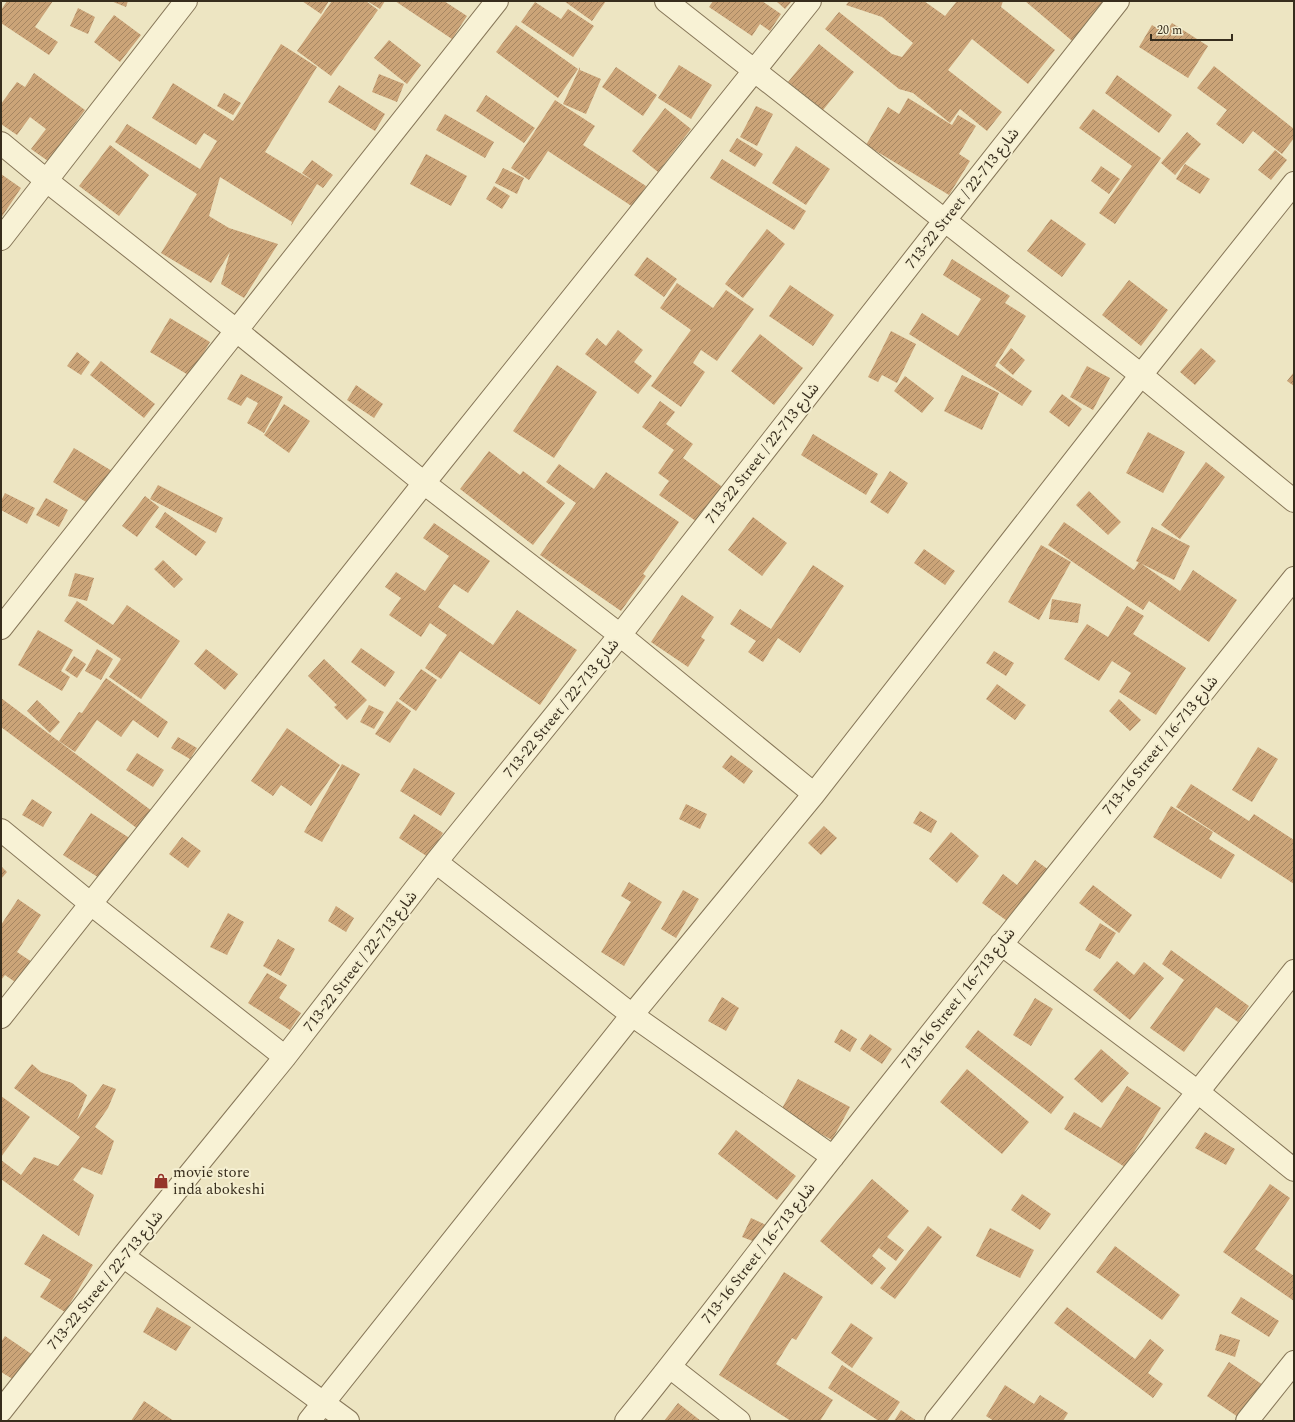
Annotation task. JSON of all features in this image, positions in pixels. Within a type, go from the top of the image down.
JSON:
[{"type":"street","points":[[1,239],[186,1]]},
{"type":"street","points":[[1,628],[497,1]]},
{"type":"street","points":[[666,1],[1141,375],[1294,501]]},
{"type":"street","points":[[1,1017],[810,1]]},
{"type":"street","name":"713-22 Street / شارع 713-22","points":[[1,1411],[123,1256],[286,1057],[436,862],[620,635],[944,220],[1118,1]]},
{"type":"street","points":[[1,143],[237,331],[424,484],[620,635],[814,794]]},
{"type":"street","points":[[309,1421],[632,1015],[814,794],[1141,375],[1294,184]]},
{"type":"street","name":"713-16 Street / شارع 713-16","points":[[626,1421],[670,1367],[1001,944],[1294,578]]},
{"type":"street","points":[[1,830],[91,904],[286,1057]]},
{"type":"street","points":[[436,862],[632,1015],[833,1157]]},
{"type":"street","points":[[1001,944],[1198,1092],[1294,1170]]},
{"type":"street","points":[[936,1421],[1294,971]]},
{"type":"street","points":[[123,1256],[348,1421]]},
{"type":"street","points":[[1247,1421],[1294,1362]]},
{"type":"street","points":[[670,1367],[739,1421]]},
{"type":"building","points":[[7,1],[53,1],[35,27],[58,42],[49,55],[1,23],[1,10]]},
{"type":"building","points":[[111,1],[128,1],[126,7]]},
{"type":"building","points":[[302,1],[329,1],[321,14]]},
{"type":"building","points":[[332,1],[366,1],[378,10],[331,76],[297,51]]},
{"type":"building","points":[[367,1],[385,1],[380,9]]},
{"type":"building","points":[[395,1],[444,1],[467,16],[452,39]]},
{"type":"building","points":[[564,1],[606,1],[592,21]]},
{"type":"building","points":[[713,1],[762,1],[781,14],[770,31],[760,24],[752,36],[709,7]]},
{"type":"building","points":[[776,1],[792,1],[785,9]]},
{"type":"building","points":[[849,1],[924,1],[945,16],[957,1],[1003,1],[1001,7],[1055,50],[1028,84],[972,39],[948,70],[1002,112],[987,131],[960,109],[950,123],[913,93],[899,89],[825,29],[839,12],[892,54],[902,57],[913,43],[882,17],[846,5]]},
{"type":"building","points":[[1025,1],[1114,1],[1077,45]]},
{"type":"building","points":[[535,2],[561,19],[568,9],[594,26],[573,57],[521,22]]},
{"type":"building","points":[[78,8],[95,17],[88,34],[70,26]]},
{"type":"building","points":[[114,15],[141,35],[120,62],[94,42]]},
{"type":"building","points":[[1172,23],[1208,46],[1188,78],[1139,47],[1152,25],[1165,33]]},
{"type":"building","points":[[516,25],[578,69],[558,98],[496,52]]},
{"type":"building","points":[[389,40],[421,65],[407,84],[374,58]]},
{"type":"building","points":[[281,44],[317,67],[265,152],[315,182],[302,173],[312,160],[333,175],[323,188],[317,184],[291,226],[292,222],[220,177],[209,216],[229,228],[278,244],[244,298],[221,284],[230,252],[211,283],[161,253],[197,194],[115,142],[127,124],[200,169],[217,141],[204,133],[196,145],[152,118],[173,83],[233,121]]},
{"type":"building","points":[[819,44],[854,72],[823,110],[788,82]]},
{"type":"building","points":[[679,65],[712,85],[691,119],[658,98]]},
{"type":"building","points":[[1214,66],[1294,129],[1294,138],[1282,154],[1253,131],[1243,144],[1216,124],[1227,110],[1197,88]]},
{"type":"building","points":[[580,67],[580,70],[601,79],[586,114],[563,104]]},
{"type":"building","points":[[616,67],[657,95],[643,116],[602,87]]},
{"type":"building","points":[[34,73],[85,110],[48,161],[31,149],[46,129],[30,117],[17,135],[1,124],[1,104],[17,82],[25,87]]},
{"type":"building","points":[[379,74],[404,84],[397,102],[372,92]]},
{"type":"building","points":[[1117,75],[1172,115],[1159,133],[1105,93]]},
{"type":"building","points":[[339,85],[385,114],[375,131],[328,102]]},
{"type":"building","points":[[224,93],[241,103],[233,115],[217,106]]},
{"type":"building","points":[[486,95],[535,128],[524,143],[476,111]]},
{"type":"building","points":[[908,98],[952,125],[958,115],[976,126],[959,154],[970,161],[949,195],[866,145],[888,107],[899,114]]},
{"type":"building","points":[[555,100],[595,126],[583,145],[646,186],[633,207],[548,151],[529,180],[511,168]]},
{"type":"building","points":[[756,106],[773,114],[757,146],[740,137]]},
{"type":"building","points":[[665,108],[691,129],[658,172],[632,151]]},
{"type":"building","points":[[1093,109],[1161,158],[1115,224],[1099,213],[1132,166],[1079,128]]},
{"type":"building","points":[[445,114],[494,142],[485,158],[436,130]]},
{"type":"building","points":[[1187,132],[1201,144],[1175,175],[1161,163]]},
{"type":"building","points":[[737,138],[763,154],[755,167],[729,151]]},
{"type":"building","points":[[110,145],[149,175],[119,216],[79,186]]},
{"type":"building","points":[[796,146],[830,169],[806,205],[772,183]]},
{"type":"building","points":[[1275,150],[1287,160],[1271,180],[1258,170]]},
{"type":"building","points":[[426,154],[467,176],[451,206],[410,184]]},
{"type":"building","points":[[722,159],[806,211],[794,230],[710,178]]},
{"type":"building","points":[[1185,164],[1210,179],[1200,194],[1176,179]]},
{"type":"building","points":[[1101,166],[1120,179],[1109,194],[1091,181]]},
{"type":"building","points":[[503,168],[524,178],[517,194],[495,183]]},
{"type":"building","points":[[1,174],[21,188],[1,218]]},
{"type":"building","points":[[494,186],[510,196],[502,209],[486,199]]},
{"type":"building","points":[[1051,219],[1086,244],[1062,277],[1027,251]]},
{"type":"building","points":[[767,229],[785,244],[743,298],[725,284]]},
{"type":"building","points":[[647,257],[677,279],[664,297],[634,275]]},
{"type":"building","points":[[952,259],[1010,296],[1005,303],[1026,316],[995,366],[1032,391],[1022,406],[909,334],[922,313],[958,336],[981,299],[943,275]]},
{"type":"building","points":[[1129,280],[1168,310],[1141,346],[1102,315]]},
{"type":"building","points":[[677,283],[713,308],[726,290],[754,309],[717,361],[701,350],[693,363],[705,372],[681,407],[651,386],[691,330],[660,308]]},
{"type":"building","points":[[790,285],[834,315],[813,346],[769,316]]},
{"type":"building","points":[[170,318],[210,342],[190,376],[150,352]]},
{"type":"building","points":[[618,330],[643,350],[634,362],[652,376],[638,394],[585,354],[597,338],[606,346]]},
{"type":"building","points":[[891,331],[916,344],[897,383],[882,375],[878,382],[868,377]]},
{"type":"building","points":[[760,334],[803,368],[774,405],[731,371]]},
{"type":"building","points":[[1011,348],[1025,360],[1013,375],[999,363]]},
{"type":"building","points":[[1201,348],[1216,361],[1195,385],[1180,372]]},
{"type":"building","points":[[77,352],[90,362],[81,375],[67,366]]},
{"type":"building","points":[[101,361],[155,404],[144,418],[90,375]]},
{"type":"building","points":[[557,365],[597,392],[554,458],[513,431]]},
{"type":"building","points":[[1087,366],[1110,378],[1093,410],[1070,397]]},
{"type":"building","points":[[1294,372],[1294,386],[1287,381]]},
{"type":"building","points":[[241,374],[283,397],[264,433],[247,423],[258,403],[247,397],[241,406],[227,399]]},
{"type":"building","points":[[962,375],[999,393],[982,430],[944,411]]},
{"type":"building","points":[[905,376],[934,398],[922,413],[894,391]]},
{"type":"building","points":[[356,385],[383,404],[374,418],[347,400]]},
{"type":"building","points":[[1062,394],[1082,409],[1069,427],[1049,412]]},
{"type":"building","points":[[660,401],[675,412],[666,424],[693,444],[683,458],[725,489],[700,524],[659,495],[669,481],[658,473],[674,450],[642,427]]},
{"type":"building","points":[[284,404],[310,421],[289,453],[264,435]]},
{"type":"building","points":[[1148,432],[1185,452],[1163,493],[1126,473]]},
{"type":"building","points":[[813,434],[878,474],[866,495],[801,455]]},
{"type":"building","points":[[74,448],[117,474],[96,508],[53,482]]},
{"type":"building","points":[[489,451],[520,475],[523,471],[565,503],[533,545],[460,489]]},
{"type":"building","points":[[1206,462],[1225,477],[1180,539],[1161,525]]},
{"type":"building","points":[[559,464],[594,489],[606,472],[679,522],[643,574],[646,576],[621,611],[540,555],[576,503],[546,482]]},
{"type":"building","points":[[890,471],[908,483],[888,514],[870,502]]},
{"type":"building","points":[[158,485],[223,518],[216,533],[150,499]]},
{"type":"building","points":[[1089,491],[1121,522],[1108,535],[1076,505]]},
{"type":"building","points":[[5,493],[35,508],[27,524],[1,510],[1,501]]},
{"type":"building","points":[[145,496],[159,507],[137,537],[122,526]]},
{"type":"building","points":[[46,498],[68,510],[59,527],[36,515]]},
{"type":"building","points":[[165,512],[206,542],[196,556],[155,527]]},
{"type":"building","points":[[753,517],[787,543],[762,576],[728,550]]},
{"type":"building","points":[[1064,522],[1134,570],[1139,562],[1180,591],[1193,570],[1237,600],[1209,642],[1149,601],[1143,610],[1048,545]]},
{"type":"building","points":[[434,523],[490,561],[468,593],[454,584],[438,607],[493,645],[517,610],[577,650],[540,705],[460,651],[441,679],[425,668],[447,635],[430,623],[421,637],[389,615],[401,598],[385,587],[396,572],[425,591],[449,556],[423,538]]},
{"type":"building","points":[[1152,527],[1190,546],[1174,580],[1136,561]]},
{"type":"building","points":[[1041,545],[1071,562],[1039,620],[1008,602]]},
{"type":"building","points":[[924,549],[955,571],[945,585],[914,563]]},
{"type":"building","points":[[163,560],[183,579],[174,588],[154,569]]},
{"type":"building","points":[[813,565],[844,586],[800,653],[778,638],[763,662],[748,652],[756,641],[730,624],[740,609],[771,629]]},
{"type":"building","points":[[75,573],[94,578],[87,601],[68,596]]},
{"type":"building","points":[[682,595],[714,617],[701,637],[705,640],[688,667],[651,642]]},
{"type":"building","points":[[1052,599],[1081,604],[1078,623],[1049,619]]},
{"type":"building","points":[[77,601],[113,625],[127,605],[180,641],[141,699],[109,677],[121,659],[64,621]]},
{"type":"building","points":[[1127,606],[1144,616],[1133,634],[1186,668],[1156,715],[1119,692],[1131,673],[1112,661],[1099,681],[1064,659],[1087,624],[1108,637]]},
{"type":"building","points":[[38,630],[73,650],[61,671],[70,677],[62,691],[18,665]]},
{"type":"building","points":[[361,648],[395,672],[385,687],[351,662]]},
{"type":"building","points":[[97,649],[113,659],[101,680],[85,671]]},
{"type":"building","points":[[206,649],[238,674],[225,690],[194,664]]},
{"type":"building","points":[[994,651],[1014,663],[1006,676],[986,663]]},
{"type":"building","points":[[74,656],[86,664],[77,678],[65,670]]},
{"type":"building","points":[[324,659],[367,700],[347,720],[334,707],[337,705],[308,676]]},
{"type":"building","points":[[421,669],[437,680],[416,711],[399,699]]},
{"type":"building","points":[[106,678],[168,722],[158,738],[133,720],[121,737],[97,720],[75,752],[59,741],[79,712],[82,713]]},
{"type":"building","points":[[997,684],[1026,705],[1015,720],[986,699]]},
{"type":"building","points":[[1,698],[152,811],[138,829],[1,727]]},
{"type":"building","points":[[1119,699],[1141,720],[1130,731],[1109,711]]},
{"type":"building","points":[[37,700],[60,722],[50,733],[27,711]]},
{"type":"building","points":[[397,701],[411,711],[390,743],[375,734]]},
{"type":"building","points":[[369,705],[384,712],[374,729],[360,722]]},
{"type":"building","points":[[287,728],[340,765],[311,806],[281,785],[273,796],[251,781]]},
{"type":"building","points":[[178,737],[197,748],[190,759],[171,748]]},
{"type":"building","points":[[1258,747],[1278,759],[1252,802],[1232,790]]},
{"type":"building","points":[[137,753],[164,770],[153,787],[126,770]]},
{"type":"building","points":[[731,755],[753,771],[744,784],[722,767]]},
{"type":"building","points":[[342,764],[360,774],[322,842],[304,832]]},
{"type":"building","points":[[414,768],[455,793],[441,816],[400,791]]},
{"type":"building","points":[[1191,784],[1249,821],[1254,814],[1294,840],[1294,884],[1176,807]]},
{"type":"building","points":[[32,799],[52,812],[43,827],[22,815]]},
{"type":"building","points":[[686,804],[707,814],[700,829],[679,819]]},
{"type":"building","points":[[1171,806],[1213,832],[1209,839],[1235,855],[1221,879],[1153,837]]},
{"type":"building","points":[[920,811],[937,821],[931,833],[913,823]]},
{"type":"building","points":[[91,813],[131,839],[104,881],[63,855]]},
{"type":"building","points":[[414,814],[443,833],[428,857],[399,838]]},
{"type":"building","points":[[824,826],[837,838],[821,855],[808,843]]},
{"type":"building","points":[[951,832],[979,856],[957,883],[929,859]]},
{"type":"building","points":[[182,837],[201,851],[188,868],[169,854]]},
{"type":"building","points":[[1035,860],[1049,870],[1010,923],[982,903],[1003,874],[1017,885]]},
{"type":"building","points":[[1,866],[7,872],[1,879]]},
{"type":"building","points":[[629,882],[662,902],[624,966],[601,952],[631,902],[621,896]]},
{"type":"building","points":[[1093,885],[1132,915],[1119,933],[1079,903]]},
{"type":"building","points":[[683,890],[699,899],[676,938],[661,929]]},
{"type":"building","points":[[18,899],[41,915],[17,952],[32,962],[18,984],[5,975],[1,980],[1,925]]},
{"type":"building","points":[[336,906],[354,918],[346,932],[328,921]]},
{"type":"building","points":[[228,913],[244,922],[227,955],[210,947]]},
{"type":"building","points":[[1100,923],[1116,933],[1100,959],[1085,950]]},
{"type":"building","points":[[278,939],[295,949],[281,976],[263,966]]},
{"type":"building","points":[[1171,950],[1249,1006],[1238,1022],[1216,1007],[1184,1052],[1150,1028],[1184,980],[1162,964]]},
{"type":"building","points":[[1117,961],[1134,975],[1144,962],[1164,978],[1130,1020],[1093,990]]},
{"type":"building","points":[[267,973],[287,985],[279,998],[301,1013],[290,1030],[248,1003]]},
{"type":"building","points":[[722,997],[739,1008],[726,1031],[708,1021]]},
{"type":"building","points":[[1035,998],[1053,1009],[1031,1046],[1013,1035]]},
{"type":"building","points":[[841,1029],[857,1039],[850,1052],[834,1042]]},
{"type":"building","points":[[978,1030],[1064,1097],[1051,1114],[965,1047]]},
{"type":"building","points":[[870,1034],[892,1049],[882,1064],[860,1049]]},
{"type":"building","points":[[1101,1049],[1129,1073],[1102,1103],[1074,1079]]},
{"type":"building","points":[[32,1064],[41,1072],[72,1083],[87,1095],[77,1120],[103,1084],[116,1089],[108,1108],[95,1127],[114,1141],[102,1175],[82,1167],[73,1180],[94,1195],[79,1236],[1,1179],[1,1160],[21,1175],[34,1157],[58,1166],[80,1137],[14,1088]]},
{"type":"building","points":[[967,1069],[1029,1122],[1002,1154],[940,1102]]},
{"type":"building","points":[[798,1079],[850,1107],[832,1140],[780,1112]]},
{"type":"building","points":[[1127,1086],[1161,1108],[1125,1167],[1064,1129],[1074,1112],[1101,1128]]},
{"type":"building","points":[[1,1096],[30,1117],[1,1157]]},
{"type":"building","points":[[736,1130],[796,1176],[777,1200],[718,1154]]},
{"type":"building","points":[[1205,1132],[1235,1149],[1226,1165],[1195,1148]]},
{"type":"building","points":[[872,1179],[909,1211],[887,1237],[904,1250],[896,1261],[879,1248],[886,1239],[872,1256],[886,1268],[872,1285],[820,1241]]},
{"type":"building","points":[[1270,1184],[1290,1198],[1255,1249],[1294,1276],[1294,1301],[1223,1252]]},
{"type":"building","points":[[1022,1194],[1051,1214],[1040,1230],[1011,1210]]},
{"type":"building","points":[[751,1218],[766,1225],[758,1243],[742,1237]]},
{"type":"building","points":[[928,1226],[942,1237],[895,1299],[880,1288]]},
{"type":"building","points":[[990,1228],[1034,1250],[1020,1278],[976,1256]]},
{"type":"building","points":[[43,1234],[93,1265],[65,1312],[40,1297],[51,1280],[24,1264]]},
{"type":"building","points":[[1115,1246],[1180,1295],[1162,1320],[1096,1272]]},
{"type":"building","points":[[784,1272],[823,1297],[796,1340],[792,1338],[776,1364],[833,1400],[820,1421],[791,1421],[719,1375]]},
{"type":"building","points":[[1241,1297],[1279,1321],[1269,1337],[1231,1313]]},
{"type":"building","points":[[157,1307],[191,1327],[176,1351],[143,1332]]},
{"type":"building","points":[[1067,1307],[1135,1359],[1150,1339],[1164,1350],[1148,1373],[1163,1384],[1153,1398],[1054,1323]]},
{"type":"building","points":[[851,1323],[873,1338],[852,1368],[831,1353]]},
{"type":"building","points":[[1220,1334],[1240,1340],[1235,1357],[1215,1350]]},
{"type":"building","points":[[5,1336],[33,1355],[16,1381],[1,1372],[1,1342]]},
{"type":"building","points":[[1229,1362],[1269,1389],[1244,1421],[1207,1396]]},
{"type":"building","points":[[842,1365],[900,1402],[887,1421],[879,1421],[828,1388]]},
{"type":"building","points":[[1005,1385],[1034,1404],[1040,1395],[1068,1413],[1063,1421],[994,1421],[986,1416]]},
{"type":"building","points":[[144,1401],[174,1421],[131,1421]]},
{"type":"building","points":[[678,1403],[701,1421],[664,1421]]},
{"type":"building","points":[[901,1410],[917,1421],[894,1421]]},
{"type":"place","name":"movie store inda abokeshi","points":[[161,1181]]}]
